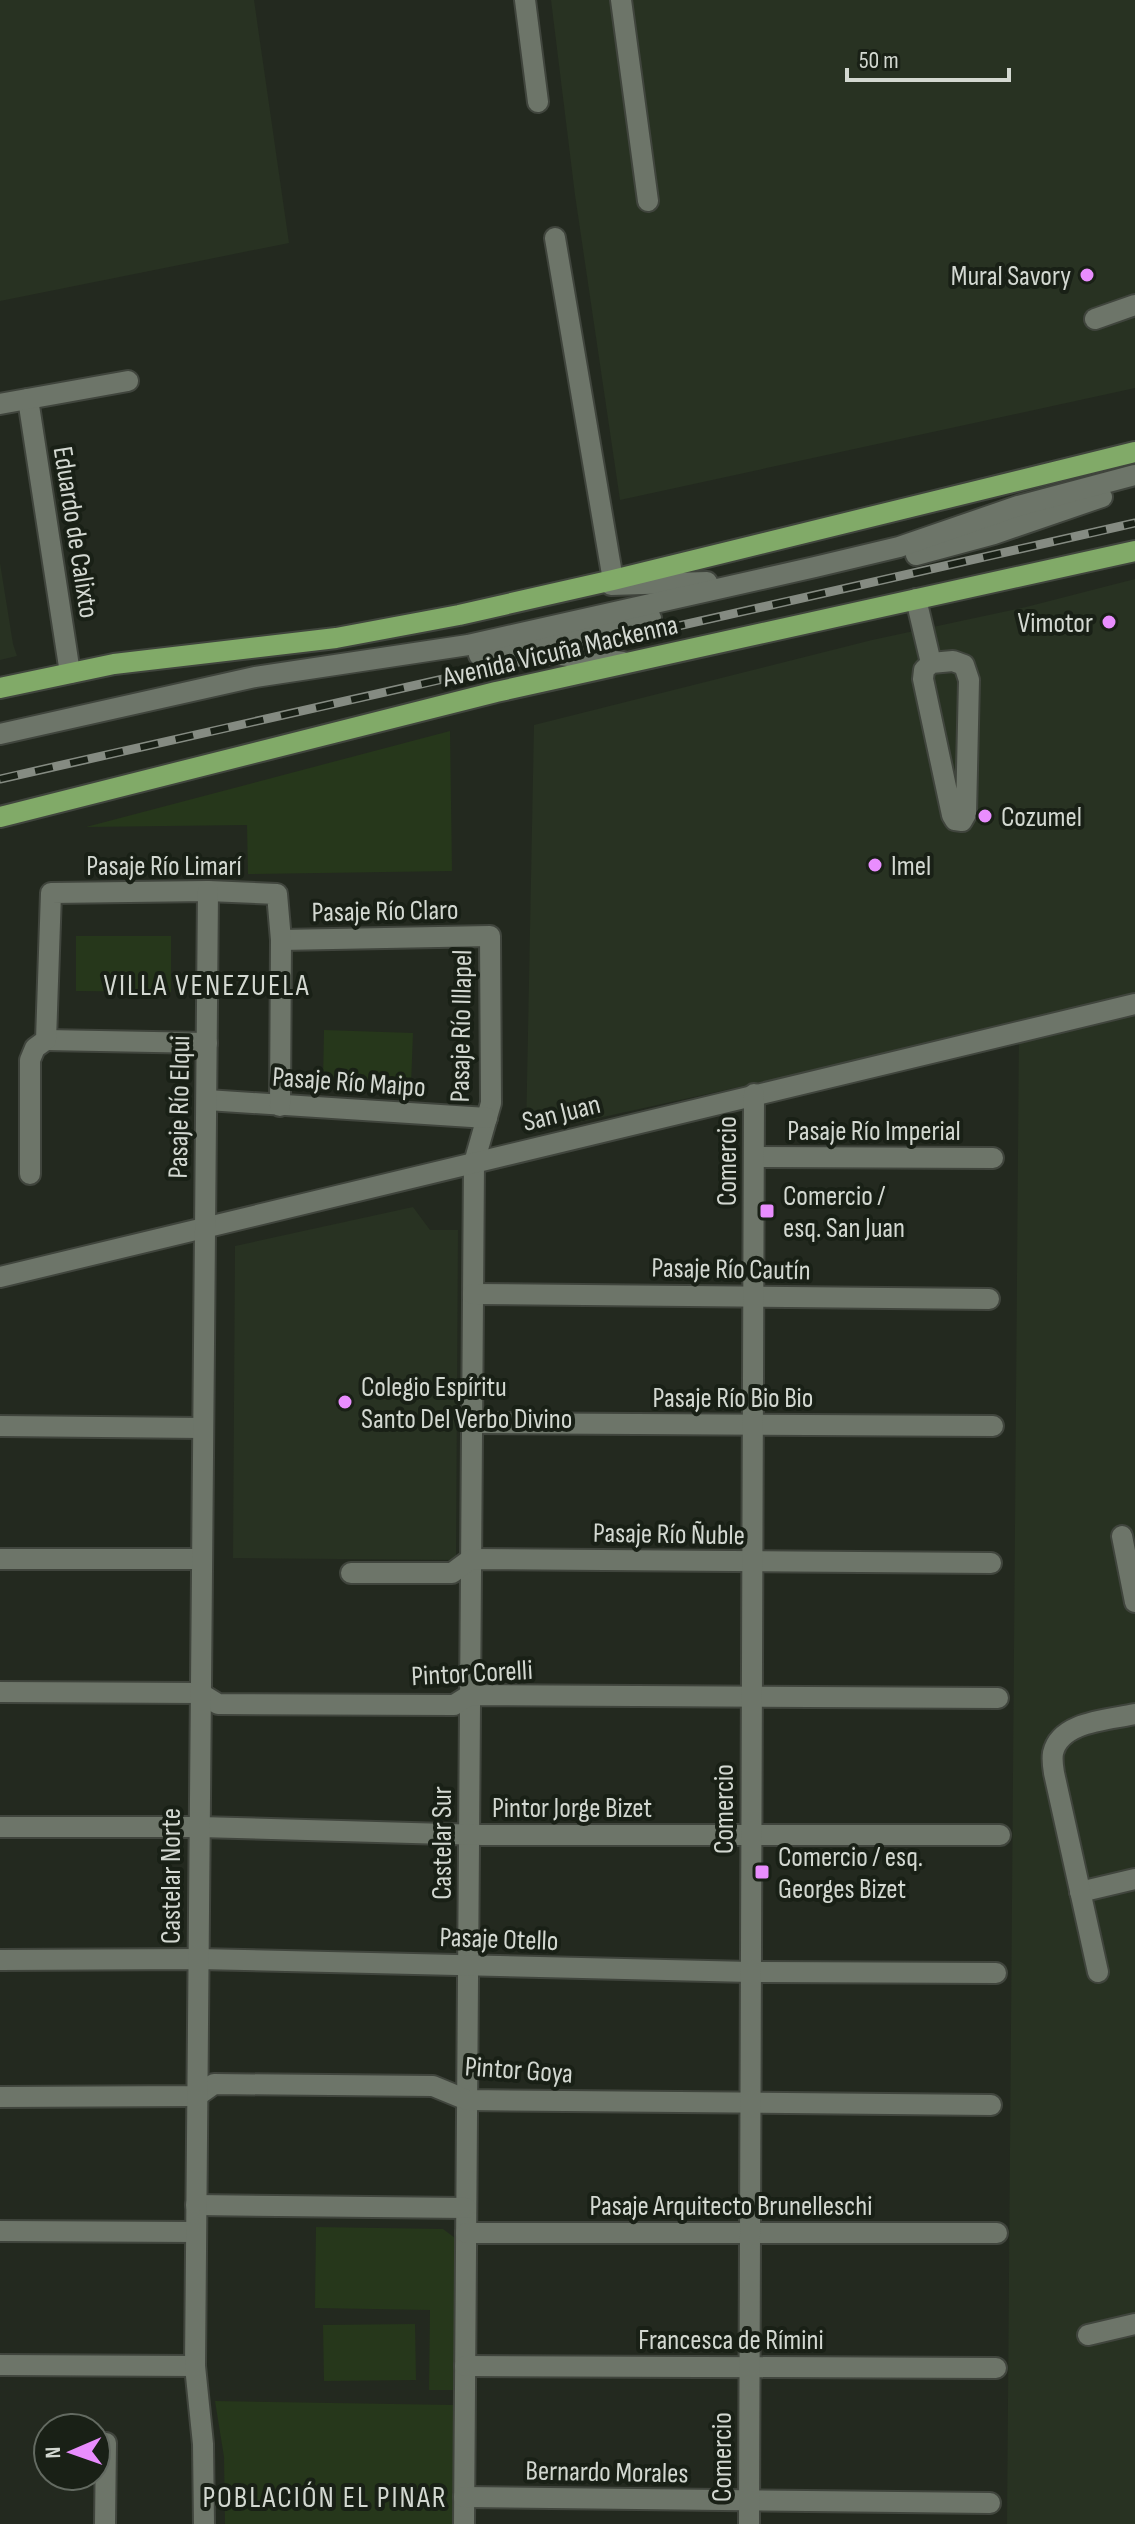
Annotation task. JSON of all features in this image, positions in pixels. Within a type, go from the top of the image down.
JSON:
[{"type":"main road","name":"Avenida Vicuña Mackenna","points":[[0,688],[114,664],[336,638],[459,615],[586,587],[1135,452]]},
{"type":"main road","name":"Avenida Vicuña Mackenna","points":[[0,817],[481,696],[1135,551]]},
{"type":"street","points":[[525,0],[538,102]]},
{"type":"street","points":[[621,0],[648,201]]},
{"type":"street","points":[[555,238],[613,580]]},
{"type":"street","points":[[1095,319],[1135,305]]},
{"type":"street","points":[[0,404],[128,381]]},
{"type":"street","name":"Eduardo de Calixto","points":[[28,399],[70,673]]},
{"type":"street","points":[[0,734],[255,677],[468,645],[755,581],[899,547],[1030,502],[1135,475]]},
{"type":"street","points":[[0,746],[261,688],[512,649],[964,543],[1081,503],[1135,489]]},
{"type":"street","points":[[586,587],[755,581]]},
{"type":"street","points":[[916,599],[931,663]]},
{"type":"street","points":[[512,649],[628,663]]},
{"type":"street","points":[[953,661],[964,665],[969,680],[966,814],[962,821],[955,820],[952,815],[923,679],[924,670],[931,663],[953,661]]},
{"type":"street","name":"Pasaje Río Limarí","points":[[46,1040],[51,893],[208,891],[277,894],[281,940]]},
{"type":"street","name":"Pasaje Río Elqui","points":[[203,1229],[208,891]]},
{"type":"street","name":"Pasaje Río Claro","points":[[281,940],[490,936]]},
{"type":"street","name":"Pasaje Río Illapel","points":[[474,1163],[491,1103],[490,936]]},
{"type":"street","points":[[280,1106],[281,940]]},
{"type":"street","name":"San Juan","points":[[0,1277],[1135,1004]]},
{"type":"street","points":[[30,1174],[30,1060],[35,1048],[46,1040],[207,1043]]},
{"type":"street","name":"Comercio","points":[[749,2524],[754,1094]]},
{"type":"street","name":"Pasaje Río Maipo","points":[[207,1100],[487,1118]]},
{"type":"street","name":"Pasaje Río Imperial","points":[[754,1157],[993,1158]]},
{"type":"street","name":"Castelar Sur","points":[[464,2524],[474,1163]]},
{"type":"street","name":"Castelar Norte","points":[[203,1229],[195,2366],[203,2444],[204,2524]]},
{"type":"street","name":"Pasaje Río Cautín","points":[[473,1294],[989,1299]]},
{"type":"street","name":"Pasaje Río Bio Bio","points":[[472,1423],[993,1426]]},
{"type":"street","points":[[0,1426],[202,1428]]},
{"type":"street","points":[[1122,1536],[1135,1602]]},
{"type":"street","points":[[0,1559],[201,1559]]},
{"type":"street","name":"Pasaje Río Ñuble","points":[[351,1573],[452,1573],[471,1559],[991,1563]]},
{"type":"street","name":"Pintor Corelli","points":[[0,1692],[200,1693],[218,1704],[454,1705],[470,1695],[998,1698]]},
{"type":"street","points":[[1098,1972],[1052,1754],[1059,1739],[1073,1728],[1135,1714]]},
{"type":"street","name":"Pintor Jorge Bizet","points":[[0,1827],[199,1827],[469,1834],[1000,1835]]},
{"type":"street","points":[[1080,1892],[1135,1879]]},
{"type":"street","name":"Pasaje Otello","points":[[0,1960],[198,1959],[751,1972],[996,1973]]},
{"type":"street","name":"Pintor Goya","points":[[0,2097],[197,2096],[214,2084],[433,2086],[467,2100],[991,2105]]},
{"type":"street","points":[[196,2205],[466,2208]]},
{"type":"street","points":[[0,2231],[196,2232]]},
{"type":"street","name":"Pasaje Arquitecto Brunelleschi","points":[[466,2233],[997,2233]]},
{"type":"street","points":[[1088,2335],[1135,2324]]},
{"type":"street","points":[[0,2365],[195,2366]]},
{"type":"street","name":"Francesca de Rímini","points":[[465,2366],[996,2368]]},
{"type":"street","points":[[105,2492],[105,2524]]},
{"type":"street","name":"Bernardo Morales","points":[[464,2497],[990,2503]]},
{"type":"shaded area","points":[[0,0],[254,0],[289,243],[0,301]]},
{"type":"shaded area","points":[[551,0],[1135,0],[1135,388],[620,500],[575,195]]},
{"type":"shaded area","points":[[0,563],[17,656],[0,660]]},
{"type":"shaded area","points":[[1135,579],[1135,2524],[1007,2524],[1019,1025],[526,1134],[534,725],[872,640],[1026,607]]},
{"type":"shaded area","name":"Colegio Espíritu Santo Del Verbo Divino","points":[[413,1207],[430,1230],[458,1230],[456,1560],[233,1558],[235,1246]]},
{"type":"green space","points":[[450,731],[452,871],[248,874],[247,825],[86,827]]},
{"type":"green space","points":[[76,936],[171,936],[171,992],[76,991]]},
{"type":"green space","points":[[324,1030],[413,1033],[411,1085],[323,1082]]},
{"type":"green space","points":[[316,2227],[443,2229],[459,2241],[456,2390],[429,2390],[430,2310],[315,2308]]},
{"type":"green space","points":[[415,2324],[416,2380],[324,2381],[323,2325]]},
{"type":"green space","points":[[215,2401],[456,2405],[455,2524],[225,2524],[224,2457]]},
{"type":"railway","points":[[0,779],[1135,523]]},
{"type":"place","name":"Mural Savory","points":[[1087,275]]},
{"type":"place","name":"Vimotor","points":[[1109,622]]},
{"type":"place","name":"Cozumel","points":[[985,816]]},
{"type":"place","name":"Imel","points":[[875,865]]},
{"type":"place","name":"Comercio / esq. San Juan","points":[[767,1211]]},
{"type":"place","name":"Colegio Espíritu Santo Del Verbo Divino","points":[[345,1402]]},
{"type":"place","name":"Comercio / esq. Georges Bizet","points":[[762,1872]]},
{"type":"district","name":"VILLA VENEZUELA","points":[[207,985]]},
{"type":"district","name":"POBLACIÓN EL PINAR","points":[[325,2497]]}]
